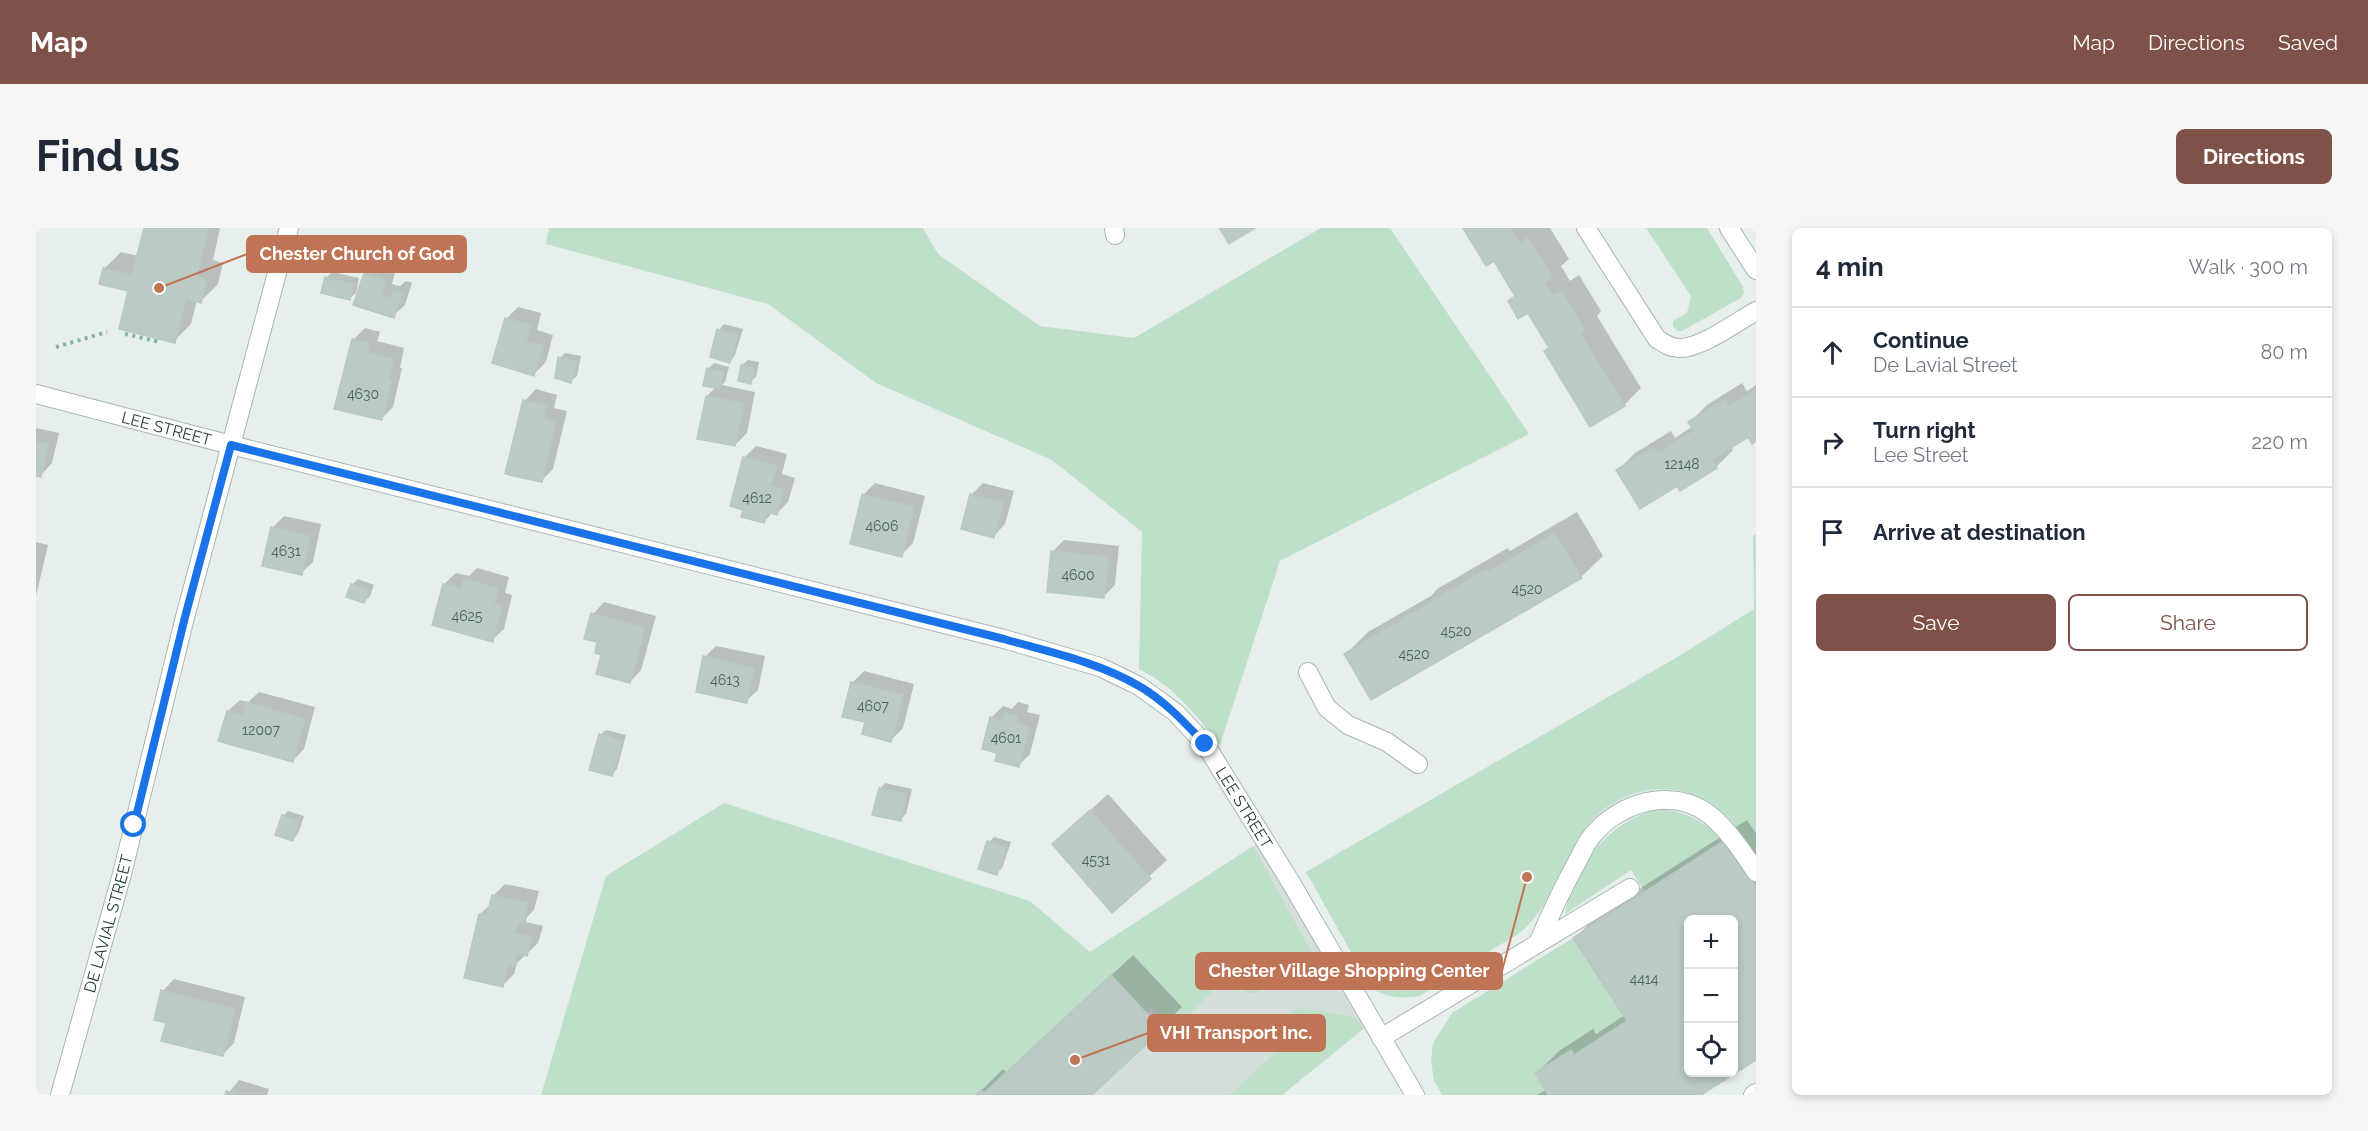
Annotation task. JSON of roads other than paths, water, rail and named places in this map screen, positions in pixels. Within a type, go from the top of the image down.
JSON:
[{"type":"street","name":"DE LAVIAL STREET","points":[[60,1095],[122,874],[185,617],[289,228]]},
{"type":"street","points":[[1586,228],[1657,339],[1667,346],[1679,348],[1694,345],[1756,311]]},
{"type":"street","points":[[1730,228],[1756,270]]},
{"type":"street","name":"LEE STREET","points":[[36,394],[1004,639],[1100,667],[1140,686],[1174,712],[1205,744],[1290,881],[1415,1095]]},
{"type":"street","points":[[1308,672],[1328,708],[1348,725],[1387,742],[1418,764]]},
{"type":"street","points":[[1538,943],[1560,891],[1592,836],[1613,817],[1639,802],[1663,800],[1688,803],[1708,813],[1729,832],[1756,872]]},
{"type":"street","points":[[1382,1038],[1630,888]]},
{"type":"place","name":"Chester Church of God","points":[[159,288]]},
{"type":"place","name":"Chester Village Shopping Center","points":[[1527,877]]},
{"type":"place","name":"VHI Transport Inc.","points":[[1075,1060]]}]
